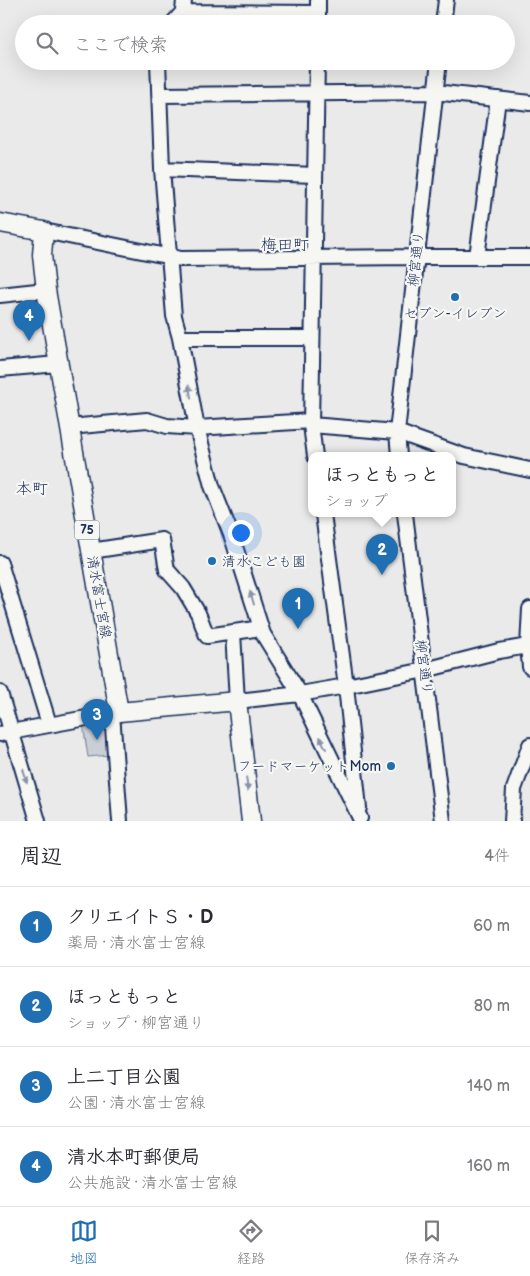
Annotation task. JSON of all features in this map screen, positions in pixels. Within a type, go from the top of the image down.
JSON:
[{"type":"main road","points":[[0,223],[44,231]]},
{"type":"main road","name":"清水富士宮線","points":[[44,231],[42,255],[46,290],[91,551],[115,713]]},
{"type":"main road","points":[[115,713],[237,701],[251,821]]},
{"type":"street","points":[[444,15],[446,0]]},
{"type":"street","points":[[184,6],[318,12]]},
{"type":"street","points":[[159,70],[162,169],[174,316],[197,428],[212,486],[232,537],[263,634],[300,694],[360,820]]},
{"type":"street","points":[[315,452],[311,423],[317,70]]},
{"type":"street","name":"柳宮通り","points":[[399,452],[397,432],[438,70]]},
{"type":"street","points":[[160,95],[435,92],[530,103]]},
{"type":"street","points":[[478,257],[498,99]]},
{"type":"street","points":[[162,169],[315,175]]},
{"type":"street","points":[[44,231],[181,260],[416,256],[530,257]]},
{"type":"street","points":[[0,295],[46,290]]},
{"type":"street","points":[[180,338],[312,338]]},
{"type":"street","points":[[0,369],[58,364]]},
{"type":"street","points":[[69,427],[147,420],[167,426],[197,428],[311,423],[397,432],[453,452]]},
{"type":"street","points":[[456,453],[530,470]]},
{"type":"street","points":[[323,517],[346,686],[360,820]]},
{"type":"street","name":"柳宮通り","points":[[405,517],[443,821]]},
{"type":"street","points":[[91,551],[162,540],[168,570],[183,588],[198,613],[207,636],[261,628]]},
{"type":"street","points":[[1,569],[49,724]]},
{"type":"street","points":[[530,609],[528,646],[530,667]]},
{"type":"street","points":[[233,633],[237,701],[300,694],[346,686],[528,646]]},
{"type":"street","points":[[0,694],[6,733],[38,821]]},
{"type":"street","points":[[6,733],[115,713],[120,821]]},
{"type":"street","points":[[512,821],[514,789],[530,745]]},
{"type":"shaded area","points":[[106,720],[110,755],[88,757],[83,724]]},
{"type":"place","name":"セブン-イレブン","points":[[455,297]]},
{"type":"place","name":"清水本町郵便局","points":[[29,341]]},
{"type":"place","name":"清水こども園","points":[[212,561]]},
{"type":"place","name":"ほっともっと","points":[[382,575]]},
{"type":"place","name":"クリエイトＳ・D","points":[[298,629]]},
{"type":"place","name":"上二丁目公園","points":[[97,740]]},
{"type":"place","name":"フードマーケットMom","points":[[391,766]]},
{"type":"district","name":"梅田町","points":[[285,245]]},
{"type":"district","name":"本町","points":[[32,489]]}]
